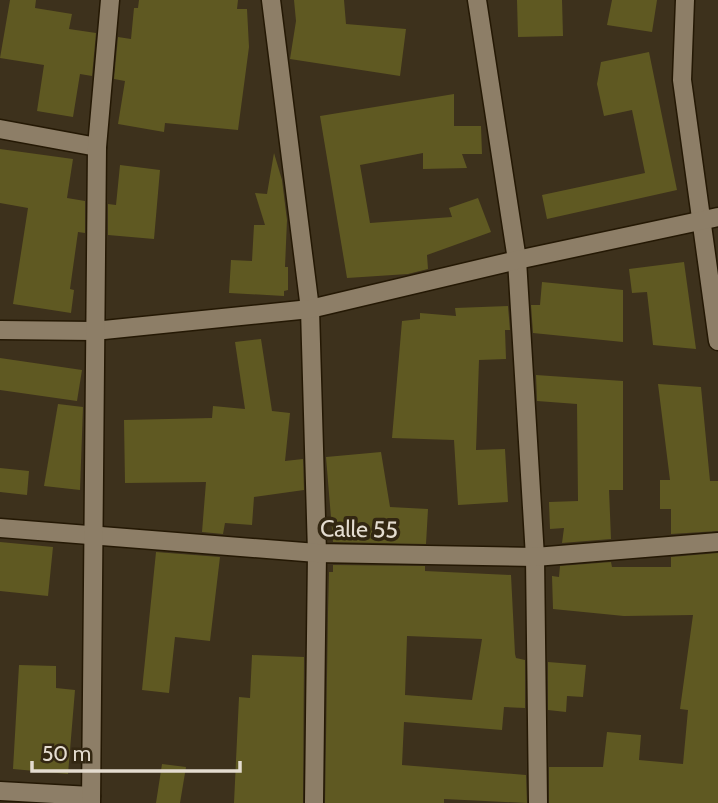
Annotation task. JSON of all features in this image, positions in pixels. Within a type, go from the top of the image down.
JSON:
[{"type":"street","points":[[0,791],[91,799],[97,147],[110,0]]},
{"type":"street","points":[[271,0],[310,309],[317,553],[314,803]]},
{"type":"street","points":[[477,0],[517,260],[535,557],[538,803]]},
{"type":"street","points":[[685,0],[682,80],[710,219],[718,341]]},
{"type":"street","points":[[0,129],[97,147]]},
{"type":"street","points":[[0,330],[94,331],[310,309],[517,260],[710,219]]},
{"type":"street","name":"Calle 55","points":[[0,527],[317,553],[535,557],[718,542]]},
{"type":"building","points":[[10,0],[36,0],[35,8],[72,14],[69,29],[96,33],[92,76],[80,74],[73,117],[37,111],[44,65],[0,58]]},
{"type":"building","points":[[139,0],[238,0],[237,9],[247,9],[249,47],[238,130],[165,123],[164,132],[118,124],[125,81],[114,79],[118,37],[131,39],[134,8],[138,8]]},
{"type":"building","points":[[294,0],[344,0],[346,24],[406,29],[400,76],[290,59],[296,21]]},
{"type":"building","points":[[517,0],[562,0],[563,36],[518,37]]},
{"type":"building","points":[[612,0],[657,0],[652,32],[607,25]]},
{"type":"building","points":[[649,52],[677,190],[547,219],[542,195],[645,173],[632,110],[604,116],[597,84],[601,62]]},
{"type":"building","points":[[454,94],[454,126],[481,126],[482,154],[462,154],[467,168],[423,169],[423,153],[360,165],[370,223],[452,217],[449,208],[478,198],[491,232],[427,255],[428,269],[408,274],[347,278],[320,116]]},
{"type":"building","points":[[0,149],[73,159],[67,198],[85,201],[85,233],[78,232],[70,289],[74,290],[71,313],[13,304],[28,208],[0,203]]},
{"type":"building","points":[[274,153],[282,180],[287,220],[285,267],[288,267],[288,290],[284,291],[284,296],[229,293],[231,260],[252,261],[254,225],[265,225],[255,193],[267,194]]},
{"type":"building","points":[[120,165],[160,170],[154,239],[108,235],[108,204],[116,205]]},
{"type":"building","points":[[684,262],[696,349],[653,345],[647,292],[632,293],[629,269]]},
{"type":"building","points":[[542,282],[623,290],[623,342],[533,333],[531,305],[540,305]]},
{"type":"building","points":[[508,306],[510,330],[505,330],[506,359],[479,360],[476,450],[505,449],[508,502],[458,505],[454,440],[392,438],[402,321],[420,319],[420,313],[456,316],[455,308]]},
{"type":"building","points":[[261,339],[272,411],[290,413],[285,461],[303,459],[304,490],[254,497],[252,525],[225,523],[223,534],[202,532],[206,482],[125,483],[124,420],[212,418],[213,406],[245,409],[235,342]]},
{"type":"building","points":[[0,358],[82,370],[77,401],[0,390]]},
{"type":"building","points":[[536,375],[623,381],[623,490],[609,490],[611,539],[562,543],[564,528],[550,529],[549,502],[578,501],[577,404],[537,401]]},
{"type":"building","points":[[658,384],[701,387],[710,481],[718,481],[718,531],[671,534],[671,509],[660,509],[660,480],[670,480]]},
{"type":"building","points":[[58,404],[83,407],[80,490],[44,486]]},
{"type":"building","points":[[381,452],[390,507],[428,509],[426,544],[333,542],[326,457]]},
{"type":"building","points":[[0,468],[29,471],[27,495],[0,492]]},
{"type":"building","points":[[0,542],[53,547],[48,596],[0,591]]},
{"type":"building","points":[[156,552],[220,557],[210,641],[175,637],[169,693],[142,690]]},
{"type":"building","points":[[718,553],[718,803],[549,803],[549,767],[603,767],[607,732],[641,735],[639,760],[683,764],[688,710],[680,709],[693,615],[624,616],[553,609],[552,576],[559,577],[560,566],[611,562],[612,567],[671,567],[671,557]]},
{"type":"building","points":[[333,565],[425,566],[425,571],[511,575],[515,654],[516,658],[525,660],[525,708],[504,707],[502,730],[404,722],[402,765],[526,775],[527,803],[444,799],[444,803],[325,803],[329,572],[333,572]],"holes":[[[407,636],[482,639],[472,700],[405,695]]]},
{"type":"building","points":[[252,655],[304,657],[303,803],[234,803],[239,697],[250,698]]},
{"type":"building","points":[[548,662],[586,665],[583,697],[567,696],[566,712],[548,710]]},
{"type":"building","points":[[19,665],[56,666],[56,688],[75,690],[68,774],[13,769]]},
{"type":"building","points":[[162,764],[186,767],[180,803],[156,803]]}]
